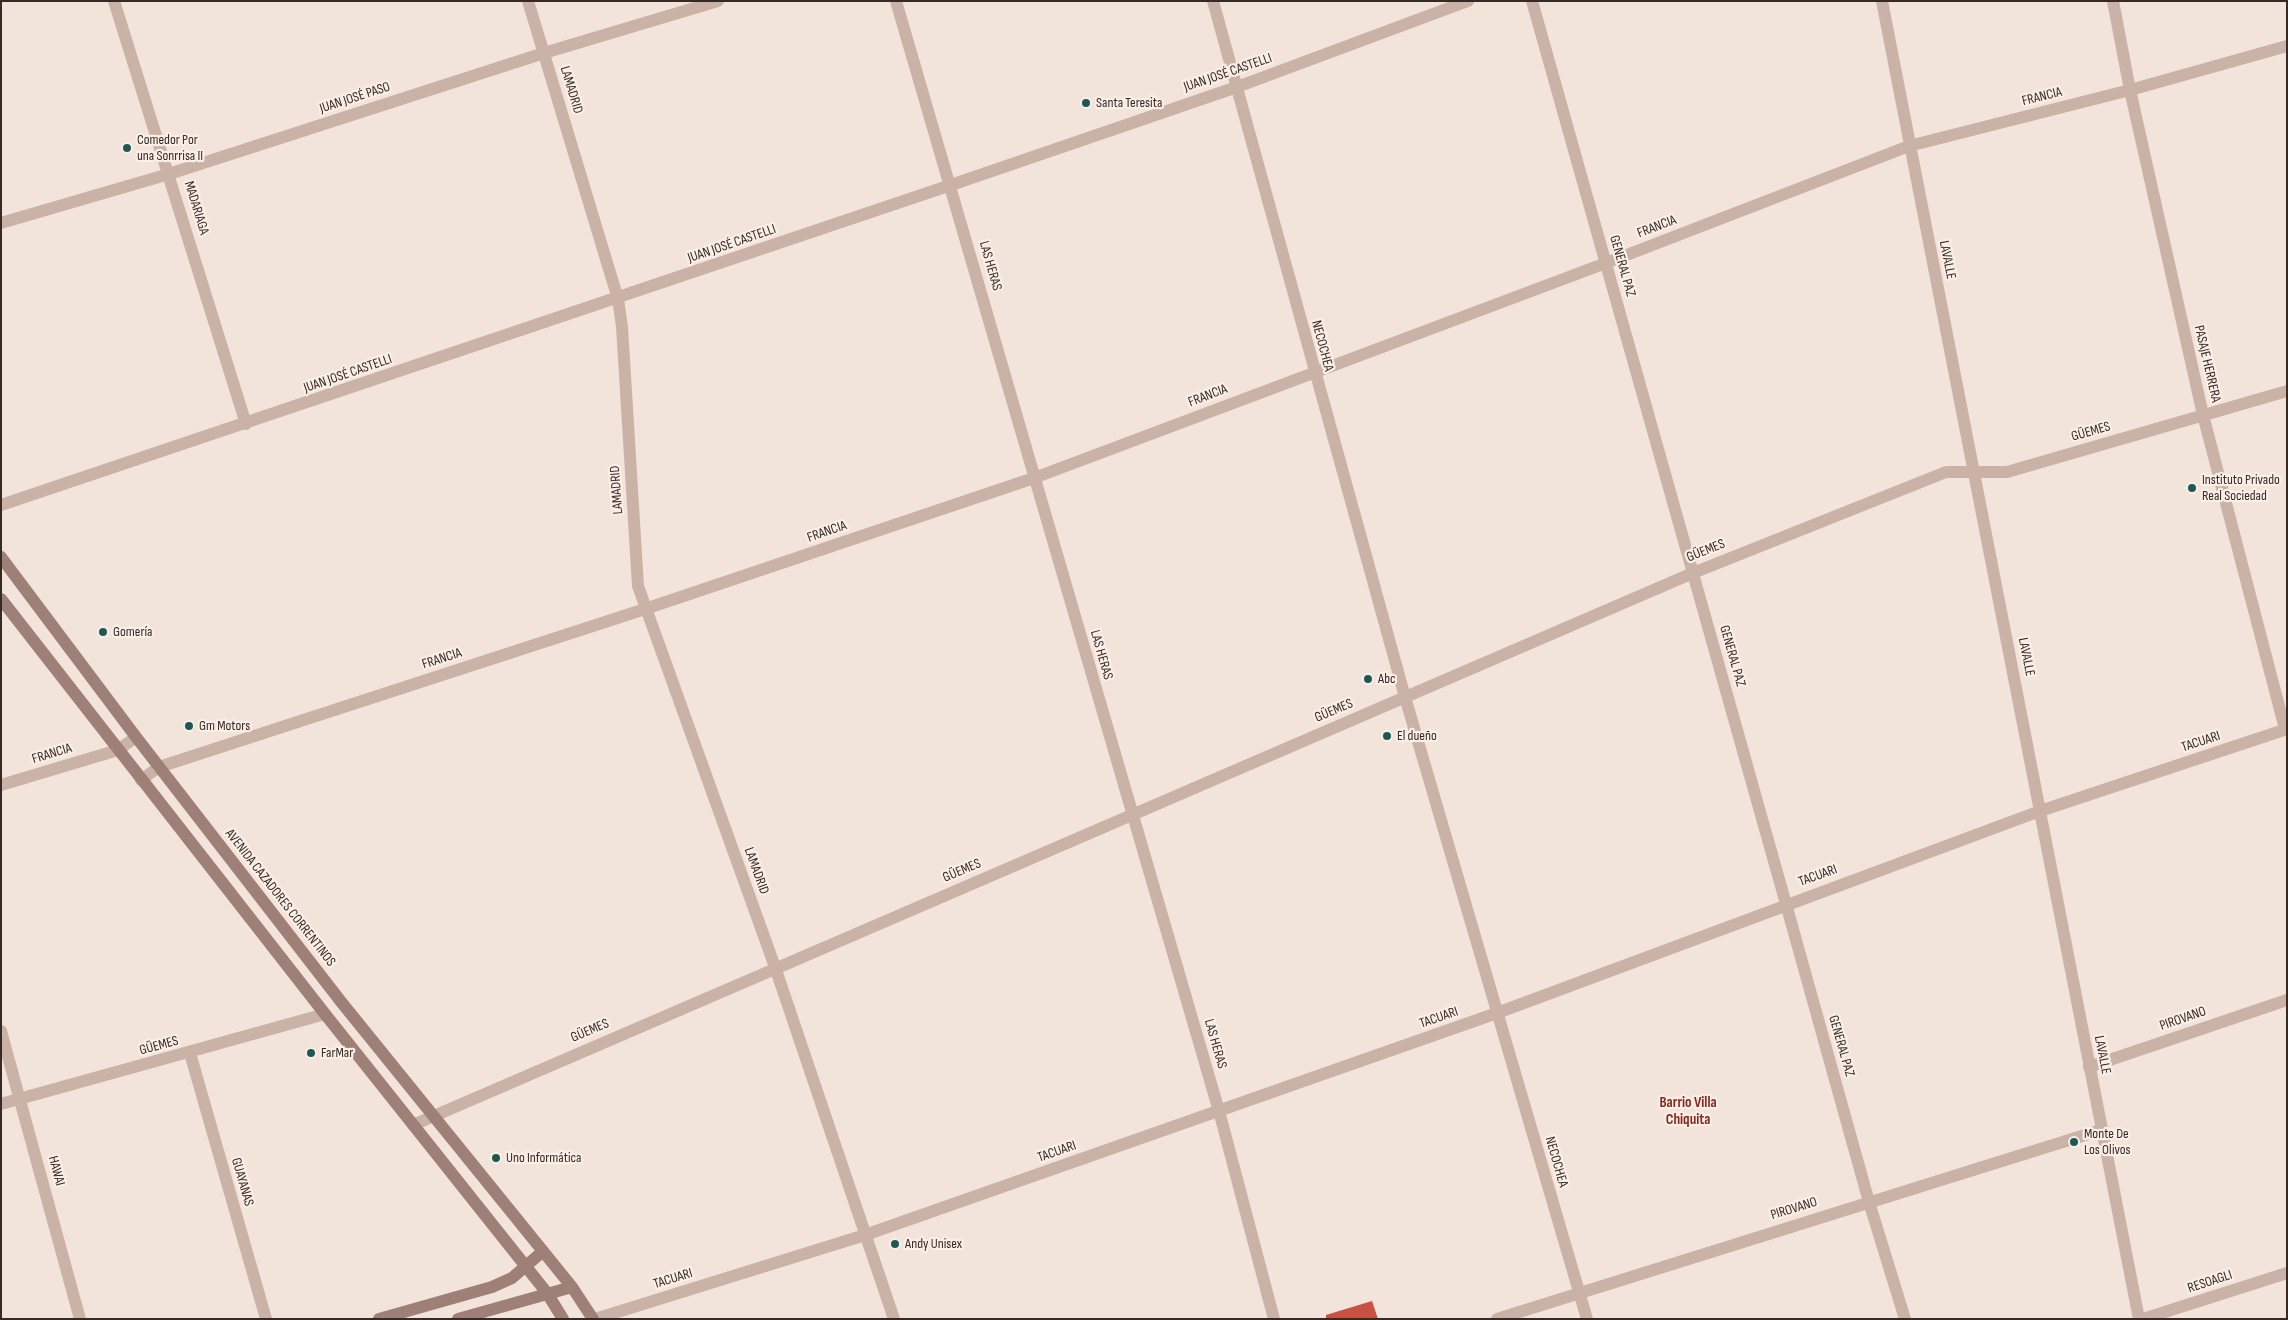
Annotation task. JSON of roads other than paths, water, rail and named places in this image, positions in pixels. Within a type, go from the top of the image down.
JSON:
[{"type":"main road","name":"AVENIDA CAZADORES CORRENTINOS","points":[[1,557],[136,737],[342,1003],[572,1287],[594,1319]]},
{"type":"main road","points":[[1,599],[325,1014],[547,1293],[563,1319]]},
{"type":"main road","points":[[379,1319],[492,1287],[512,1278],[526,1268],[542,1252]]},
{"type":"main road","points":[[458,1319],[572,1287]]},
{"type":"street","name":"MADARIAGA","points":[[114,1],[246,424]]},
{"type":"street","name":"LAMADRID","points":[[528,1],[618,299],[622,327],[638,586],[775,967],[865,1235]]},
{"type":"street","name":"JUAN JOSÉ PASO","points":[[1,222],[169,174],[544,53],[718,1]]},
{"type":"street","name":"LAS HERAS","points":[[896,1],[952,185],[1034,478],[1219,1112],[1274,1319]]},
{"type":"street","name":"NECOCHEA","points":[[1213,1],[1405,698],[1587,1319]]},
{"type":"street","name":"JUAN JOSÉ CASTELLI","points":[[1,505],[618,299],[952,185],[1237,86],[1468,1]]},
{"type":"street","name":"GENERAL PAZ","points":[[1532,1],[1869,1202],[1905,1319]]},
{"type":"street","name":"LAVALLE","points":[[1882,1],[1909,146],[1975,472],[2100,1130],[2139,1319]]},
{"type":"street","name":"PASAJE HERRERA","points":[[2113,1],[2130,90],[2203,416],[2286,729]]},
{"type":"street","name":"FRANCIA","points":[[142,780],[159,767],[645,609],[1034,478],[1314,371],[1606,263],[1909,146],[2130,90],[2287,46]]},
{"type":"street","name":"GÜEMES","points":[[413,1125],[775,967],[1693,573],[1946,472],[2008,472],[2287,391]]},
{"type":"street","name":"TACUARI","points":[[594,1319],[865,1235],[1219,1112],[1497,1013],[2040,811],[2286,729]]},
{"type":"street","name":"FRANCIA","points":[[1,785],[118,750],[136,737]]},
{"type":"street","name":"PIROVANO","points":[[2089,1067],[2287,1000]]},
{"type":"street","name":"GÜEMES","points":[[1,1104],[325,1014]]},
{"type":"street","name":"HAWAI","points":[[1,1031],[80,1319]]},
{"type":"street","name":"GUAYANAS","points":[[190,1053],[266,1319]]},
{"type":"street","name":"PIROVANO","points":[[1497,1319],[2100,1130]]},
{"type":"street","points":[[865,1235],[894,1319]]},
{"type":"street","name":"RESOAGLI","points":[[2143,1319],[2287,1273]]},
{"type":"place","name":"Santa Teresita","points":[[1086,103]]},
{"type":"place","name":"Comedor Por una Sonrrisa II","points":[[127,148]]},
{"type":"place","name":"Instituto Privado Real Sociedad","points":[[2192,488]]},
{"type":"place","name":"Gomería","points":[[103,632]]},
{"type":"place","name":"Abc","points":[[1368,679]]},
{"type":"place","name":"Gm Motors","points":[[189,726]]},
{"type":"place","name":"El dueño","points":[[1387,736]]},
{"type":"place","name":"FarMar","points":[[311,1053]]},
{"type":"place","name":"Monte De Los Olivos","points":[[2074,1142]]},
{"type":"place","name":"Uno Informática","points":[[496,1158]]},
{"type":"place","name":"Andy Unisex","points":[[895,1244]]},
{"type":"district","name":"Barrio Villa Chiquita","points":[[1688,1112]]}]
